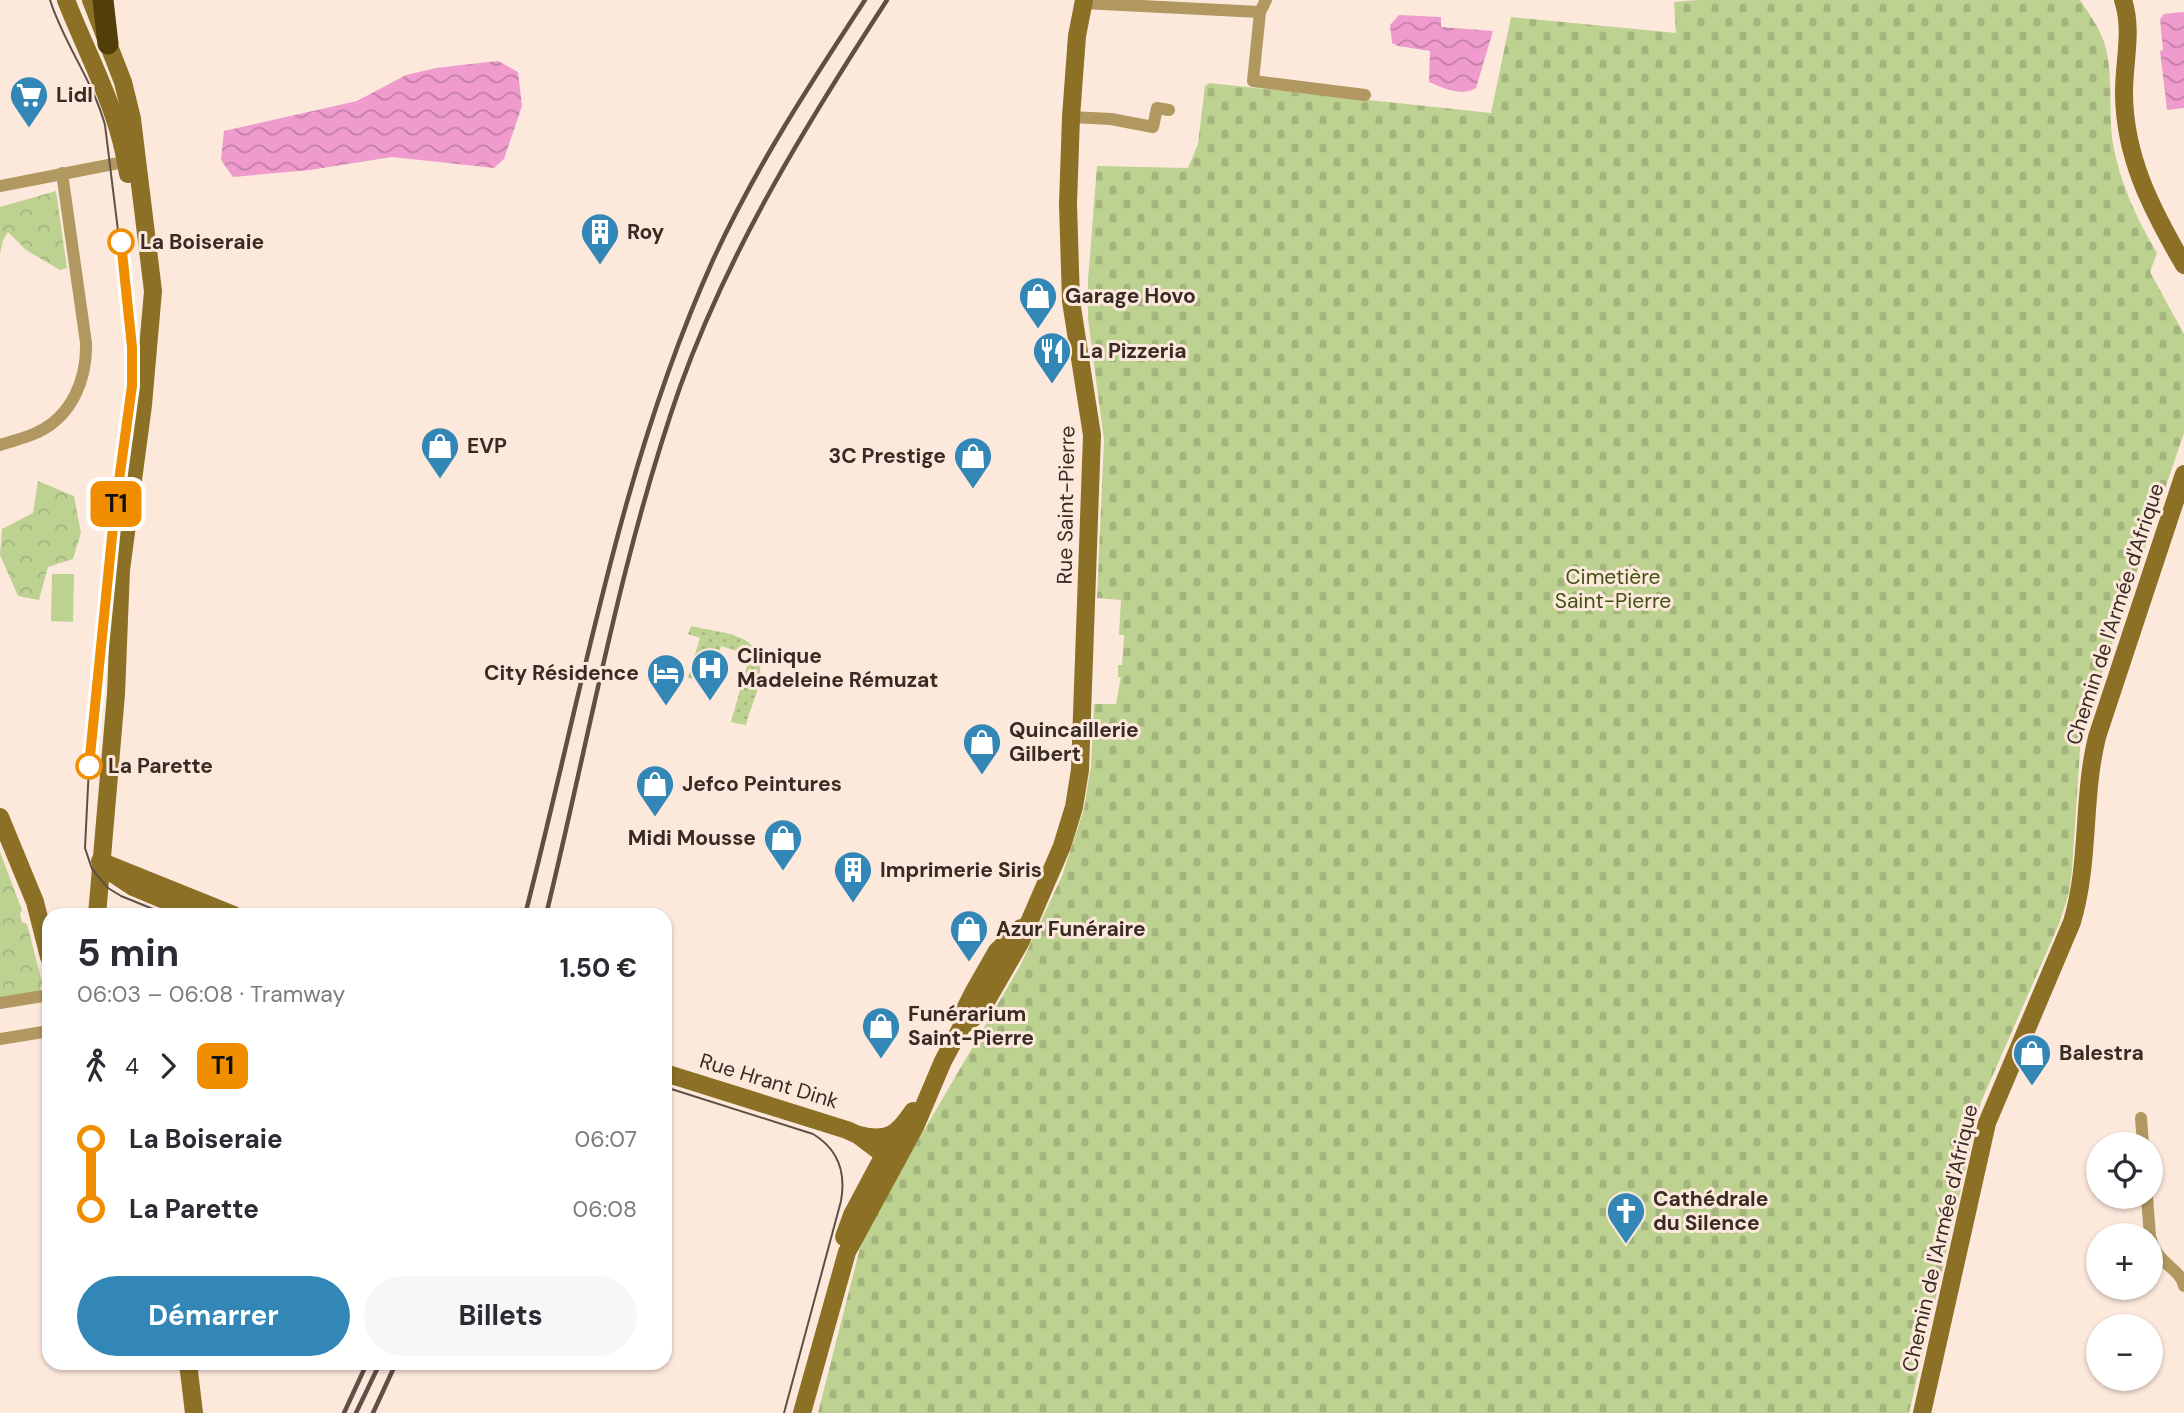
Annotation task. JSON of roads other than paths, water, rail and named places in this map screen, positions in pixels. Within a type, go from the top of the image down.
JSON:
[{"type":"highway","points":[[103,0],[108,44]]},
{"type":"street","points":[[66,0],[107,92],[132,160]]},
{"type":"street","points":[[91,0],[123,82],[132,119],[132,160],[153,290],[143,405],[121,570],[116,694],[97,908]]},
{"type":"street","points":[[2123,0],[2128,33],[2124,94],[2129,138],[2152,210],[2184,265]]},
{"type":"street","points":[[1083,1],[1263,6],[1253,81],[1365,95]]},
{"type":"street","name":"Rue Saint-Pierre","points":[[802,1413],[837,1283],[853,1239],[889,1159],[915,1127],[962,1026],[979,1014],[1021,941],[1052,872],[1069,825],[1077,789],[1081,757],[1092,435],[1069,276],[1071,117],[1077,36],[1083,1]]},
{"type":"street","points":[[1071,117],[1111,119],[1151,133],[1157,108],[1169,110]]},
{"type":"street","points":[[1110,133],[1111,119]]},
{"type":"street","points":[[0,186],[132,160]]},
{"type":"street","points":[[0,444],[34,434],[61,415],[76,394],[85,369],[86,343],[62,173]]},
{"type":"street","name":"Chemin de l'Armée d'Afrique","points":[[1922,1413],[1987,1123],[2075,913],[2080,895],[2093,752],[2184,474]]},
{"type":"street","points":[[0,817],[35,902],[42,930]]},
{"type":"street","points":[[100,861],[114,876],[133,887],[183,908]]},
{"type":"street","points":[[100,861],[217,908]]},
{"type":"street","points":[[0,1003],[42,996]]},
{"type":"street","points":[[0,1040],[42,1032]]},
{"type":"street","name":"Rue Hrant Dink","points":[[672,1075],[858,1135],[876,1138],[894,1134],[928,1096]]},
{"type":"street","points":[[2140,1118],[2142,1132]]},
{"type":"street","name":"Rue Hrant Dink","points":[[858,1135],[889,1159]]},
{"type":"street","points":[[2163,1263],[2179,1274],[2184,1286]]},
{"type":"street","points":[[189,1370],[194,1413]]},
{"type":"water","points":[[2184,12],[2184,108],[2167,110],[2160,51],[2163,50],[2160,19],[2164,14]]},
{"type":"water","points":[[1399,15],[1441,17],[1441,27],[1493,31],[1476,88],[1458,92],[1429,82],[1430,51],[1392,43],[1390,25]]},
{"type":"water","points":[[498,61],[518,72],[522,106],[504,159],[494,168],[392,157],[310,170],[233,177],[221,160],[224,131],[357,101],[406,75],[436,68]]},
{"type":"tram line","points":[[50,0],[105,125],[130,328],[132,386],[105,601],[89,766],[85,848],[92,869],[108,888],[151,908]]},
{"type":"tram line","name":"T1","points":[[89,766],[114,517],[131,403],[132,347],[121,242]]},
{"type":"tram line","points":[[672,1089],[813,1134],[829,1147],[841,1171],[841,1201],[784,1413]]},
{"type":"railway","points":[[527,908],[627,501],[680,339],[729,226],[765,159],[865,0]]},
{"type":"railway","points":[[548,908],[623,583],[640,517],[680,387],[722,285],[746,236],[828,93],[887,0]]},
{"type":"railway","points":[[344,1413],[364,1370]]},
{"type":"railway","points":[[356,1413],[377,1370]]},
{"type":"railway","points":[[373,1413],[393,1370]]},
{"type":"place","name":"Lidl","points":[[29,129]]},
{"type":"place","name":"La Boiseraie","points":[[121,242]]},
{"type":"place","name":"Roy","points":[[600,266]]},
{"type":"place","name":"Garage Hovo","points":[[1038,330]]},
{"type":"place","name":"La Pizzeria","points":[[1052,385]]},
{"type":"place","name":"EVP","points":[[440,480]]},
{"type":"place","name":"3C Prestige","points":[[973,490]]},
{"type":"place","name":"Clinique Madeleine Rémuzat","points":[[710,702]]},
{"type":"place","name":"City Résidence","points":[[666,707]]},
{"type":"place","name":"La Parette","points":[[89,766]]},
{"type":"place","name":"Quincaillerie Gilbert","points":[[982,776]]},
{"type":"place","name":"Jefco Peintures","points":[[655,818]]},
{"type":"place","name":"Midi Mousse","points":[[783,872]]},
{"type":"place","name":"Imprimerie Siris","points":[[853,904]]},
{"type":"place","name":"Azur Funéraire","points":[[969,963]]},
{"type":"place","name":"Funérarium Saint-Pierre","points":[[881,1060]]},
{"type":"place","name":"Balestra","points":[[2032,1087]]},
{"type":"place","name":"Cathédrale du Silence","points":[[1626,1245]]},
{"type":"park label","name":"Cimetière Saint-Pierre","points":[[1613,589]]}]
